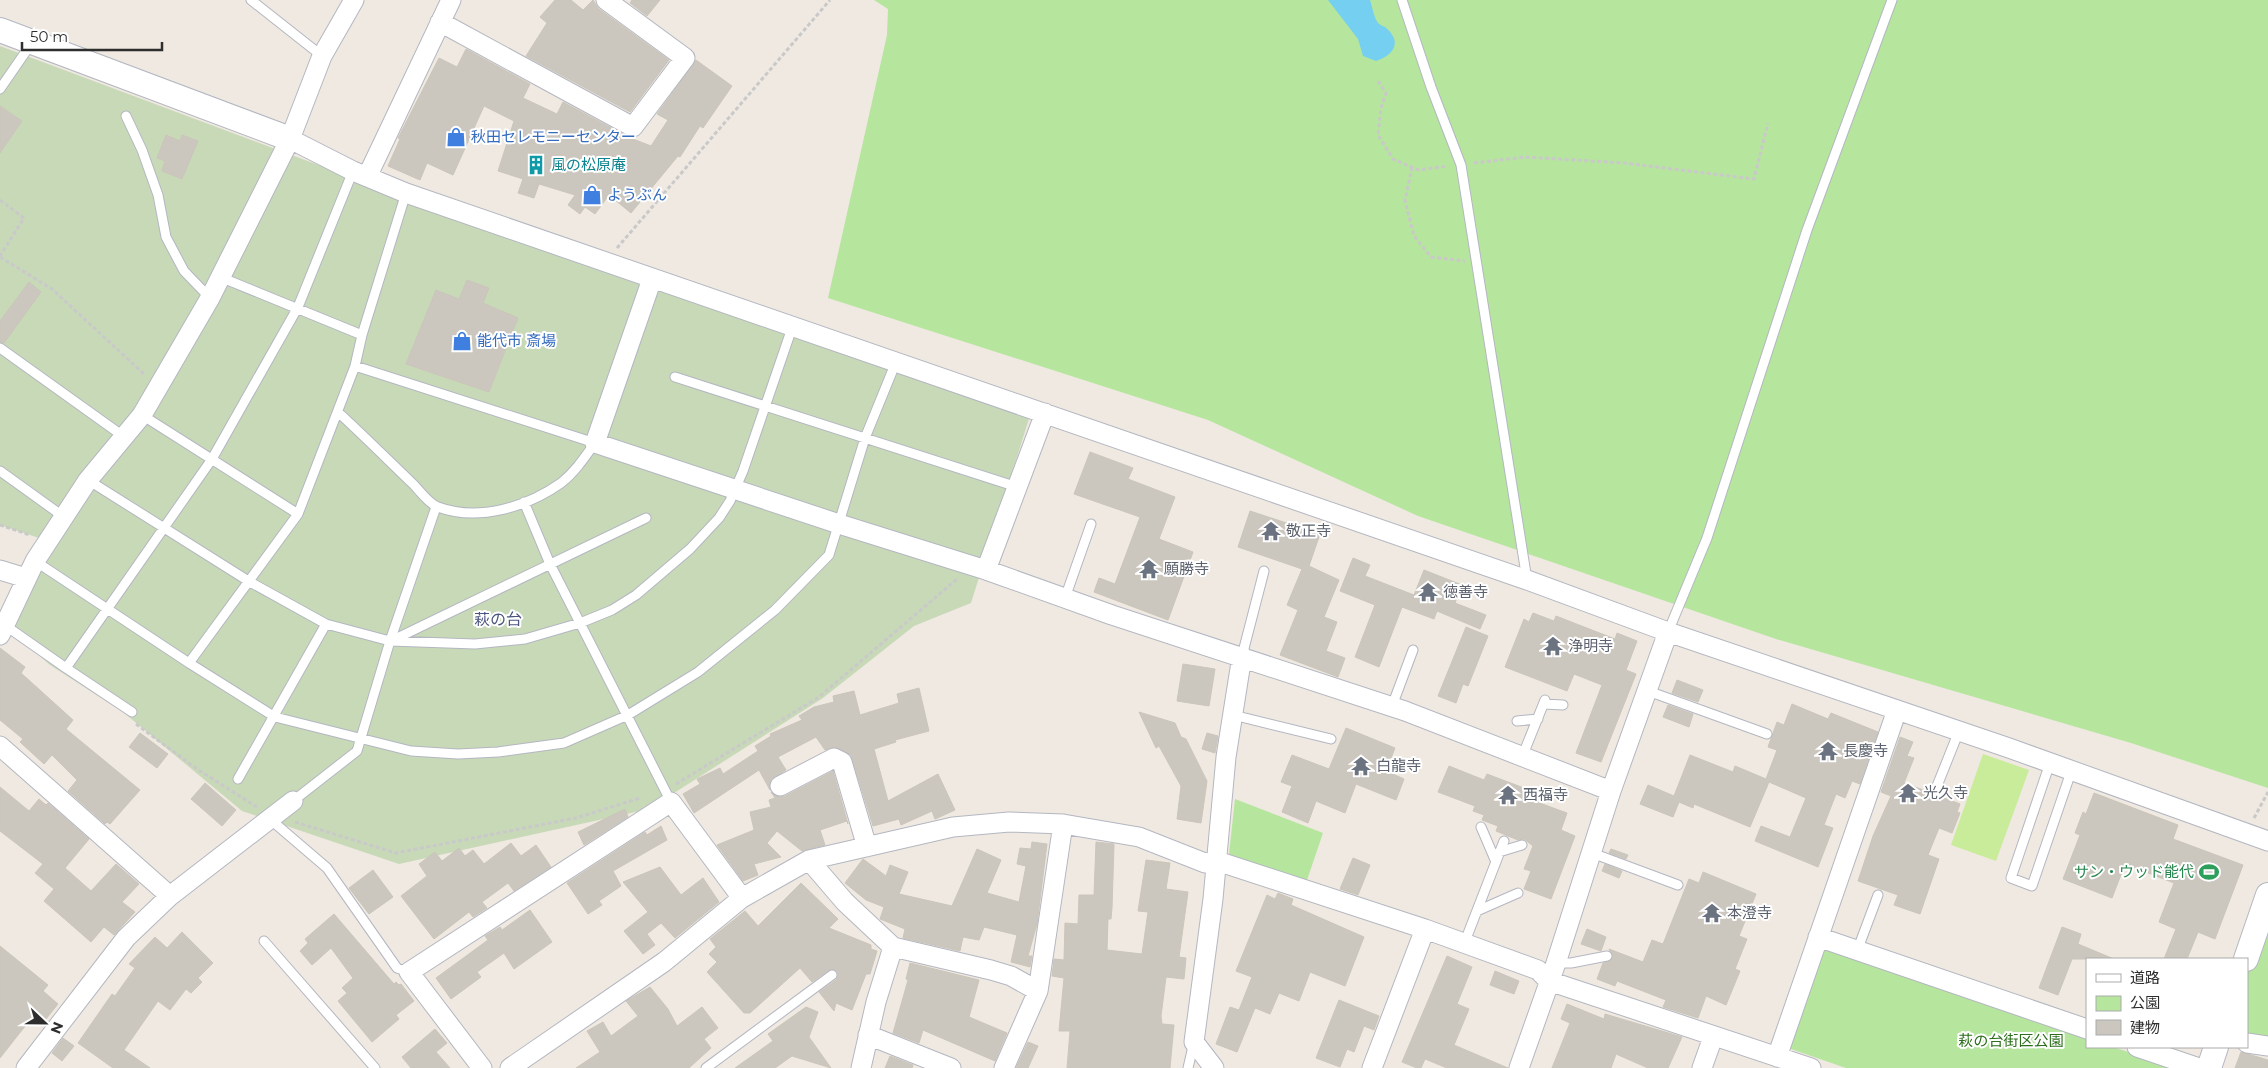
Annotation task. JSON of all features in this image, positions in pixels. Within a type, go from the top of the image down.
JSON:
[{"type":"street","points":[[3,631],[35,561],[88,480],[123,436],[142,416],[210,298],[290,139],[322,56],[354,0]]},
{"type":"street","points":[[360,174],[451,0]]},
{"type":"street","points":[[440,22],[634,127],[685,58],[606,0]]},
{"type":"street","points":[[0,30],[290,139],[360,174],[406,193],[606,261],[652,279],[793,325],[1527,580],[1668,632],[2050,762],[2071,772],[2247,832],[2268,841]]},
{"type":"street","points":[[652,279],[595,443],[839,524],[986,570],[1392,706],[1611,791]]},
{"type":"street","points":[[986,570],[1045,413]]},
{"type":"street","points":[[0,570],[26,578]]},
{"type":"street","points":[[1519,1068],[1556,963],[1611,791],[1668,632]]},
{"type":"street","points":[[1214,1068],[1194,1042],[1217,861],[1226,757],[1242,656]]},
{"type":"street","points":[[1777,1057],[1897,710]]},
{"type":"street","points":[[0,746],[170,896]]},
{"type":"street","points":[[780,786],[834,758],[838,758],[842,762],[867,846]]},
{"type":"street","points":[[26,1068],[126,938],[170,896],[294,801]]},
{"type":"street","points":[[482,1068],[409,972],[671,802],[742,898]]},
{"type":"street","points":[[522,1065],[664,962],[742,898],[810,860],[953,827],[1008,822],[1063,824],[1139,837],[1205,864],[1217,861],[1425,929],[1538,970],[1549,981],[1811,1068]]},
{"type":"street","points":[[1004,1068],[1038,991],[1063,824]]},
{"type":"street","points":[[810,860],[845,902],[893,947],[1011,976],[1038,991]]},
{"type":"street","points":[[2246,958],[2266,905]]},
{"type":"street","points":[[1372,1068],[1425,929]]},
{"type":"street","points":[[1818,937],[2086,1029]]},
{"type":"street","points":[[861,1068],[893,947]]},
{"type":"street","points":[[868,1036],[951,1068]]},
{"type":"street","points":[[1702,1068],[1713,1037]]},
{"type":"street","points":[[2248,1043],[2268,1046]]},
{"type":"street","points":[[2141,1048],[2199,1068]]},
{"type":"street","points":[[2209,1068],[2216,1048]]},
{"type":"lane","points":[[251,0],[322,56]]},
{"type":"lane","points":[[1402,0],[1431,87],[1461,165],[1527,580]]},
{"type":"lane","points":[[1668,632],[1708,538],[1808,230],[1892,0]]},
{"type":"lane","points":[[0,88],[32,42]]},
{"type":"lane","points":[[126,116],[142,150],[158,195],[166,237],[184,271],[210,298]]},
{"type":"lane","points":[[66,668],[212,459],[298,307],[360,174]]},
{"type":"lane","points":[[189,663],[298,514],[339,412],[355,366],[362,335],[406,193]]},
{"type":"lane","points":[[220,277],[298,307],[362,335]]},
{"type":"lane","points":[[88,480],[250,582],[326,624],[390,642],[448,644],[506,642],[552,632],[612,610],[657,580],[712,525],[730,501],[793,325]]},
{"type":"lane","points":[[0,348],[123,436]]},
{"type":"lane","points":[[35,561],[189,663],[275,717],[362,737],[411,751],[458,754],[498,752],[564,743],[628,715],[698,672],[775,610],[829,555],[865,438],[896,362]]},
{"type":"lane","points":[[339,412],[436,506],[481,513],[503,509],[524,502],[560,483],[580,465],[595,443],[355,366]]},
{"type":"lane","points":[[674,377],[1017,487]]},
{"type":"lane","points":[[142,416],[298,514]]},
{"type":"lane","points":[[0,471],[64,517]]},
{"type":"lane","points":[[524,502],[550,564],[671,802]]},
{"type":"lane","points":[[294,801],[357,751],[390,642],[436,506]]},
{"type":"lane","points":[[390,642],[646,518]]},
{"type":"lane","points":[[1065,598],[1090,524]]},
{"type":"lane","points":[[1242,656],[1264,572]]},
{"type":"lane","points":[[238,779],[275,717],[326,624]]},
{"type":"lane","points":[[3,631],[66,668],[131,716]]},
{"type":"lane","points":[[1392,706],[1413,650]]},
{"type":"lane","points":[[1648,691],[1766,734]]},
{"type":"lane","points":[[1522,757],[1544,702],[1563,705]]},
{"type":"lane","points":[[1233,715],[1331,739]]},
{"type":"lane","points":[[1516,721],[1538,719]]},
{"type":"lane","points":[[1935,791],[1959,731]]},
{"type":"lane","points":[[2050,762],[2011,878],[2032,886],[2071,772]]},
{"type":"lane","points":[[273,818],[327,868],[397,968],[409,972]]},
{"type":"lane","points":[[1481,827],[1496,862]]},
{"type":"lane","points":[[1464,944],[1504,841]]},
{"type":"lane","points":[[1499,852],[1522,845]]},
{"type":"lane","points":[[1592,853],[1678,885]]},
{"type":"lane","points":[[1477,911],[1518,893]]},
{"type":"lane","points":[[1857,951],[1878,895]]},
{"type":"lane","points":[[264,941],[375,1068]]},
{"type":"lane","points":[[1556,963],[1571,963],[1607,956]]},
{"type":"lane","points":[[706,1068],[832,975]]},
{"type":"lane","points":[[1188,1068],[1194,1042]]},
{"type":"path","points":[[606,261],[830,0]]},
{"type":"path","points":[[1378,80],[1386,93],[1381,108],[1378,135],[1393,159],[1418,170],[1525,158],[1624,163],[1754,179],[1768,124]]},
{"type":"path","points":[[1412,167],[1405,201],[1414,236],[1432,257],[1476,262]]},
{"type":"path","points":[[0,200],[24,218],[0,257],[52,289],[158,386]]},
{"type":"path","points":[[0,525],[48,541]]},
{"type":"path","points":[[131,716],[197,769],[273,818]]},
{"type":"path","points":[[2247,832],[2268,792]]},
{"type":"green space","points":[[874,0],[2268,0],[2268,788],[2131,743],[1776,639],[1418,516],[1208,420],[828,298],[887,35],[888,9]]},
{"type":"green space","points":[[0,46],[605,272],[1032,409],[971,603],[914,626],[823,698],[649,809],[399,864],[242,811],[123,712],[50,665],[6,626],[48,541],[0,525]]},
{"type":"green space","points":[[1983,754],[2029,770],[1996,861],[1951,845]]},
{"type":"green space","points":[[1235,799],[1323,833],[1306,883],[1229,854]]},
{"type":"green space","points":[[2268,911],[2268,1045],[2248,1043],[2247,958]]},
{"type":"green space","name":"萩の台街区公園","points":[[1822,948],[2086,1038],[2086,1048],[2116,1048],[2177,1068],[1846,1068],[1788,1048]]},
{"type":"water","points":[[1328,0],[1370,0],[1377,21],[1394,38],[1395,43],[1392,52],[1376,61],[1363,56],[1358,39]]},
{"type":"building","points":[[555,0],[571,0],[583,10],[593,0],[599,9],[669,60],[630,112],[526,56],[547,23],[540,17]]},
{"type":"building","points":[[632,0],[660,0],[647,16],[630,3]]},
{"type":"building","points":[[466,49],[530,84],[523,98],[557,114],[563,102],[628,137],[651,146],[668,120],[657,114],[696,60],[732,86],[703,128],[700,126],[680,157],[678,156],[631,213],[609,195],[595,214],[585,207],[580,214],[568,205],[575,195],[539,184],[534,198],[518,193],[523,179],[498,171],[514,121],[484,106],[453,175],[427,163],[420,180],[388,166],[400,139],[398,138],[439,58],[457,67]]},
{"type":"building","points":[[0,106],[22,121],[0,153]]},
{"type":"building","points":[[166,135],[180,141],[182,135],[198,141],[182,179],[162,171],[165,161],[157,158]]},
{"type":"building","name":"能代市 斎場","points":[[467,280],[489,288],[483,303],[518,318],[489,392],[406,364],[436,290],[459,299]]},
{"type":"building","points":[[29,282],[41,292],[4,343],[0,342],[0,321]]},
{"type":"building","points":[[1090,452],[1133,468],[1128,479],[1175,497],[1159,539],[1193,552],[1168,620],[1094,592],[1099,578],[1115,584],[1140,517],[1074,494]]},
{"type":"building","points":[[1250,511],[1320,534],[1309,566],[1339,580],[1324,617],[1337,622],[1326,651],[1345,658],[1338,677],[1280,655],[1298,610],[1287,605],[1302,569],[1238,547]]},
{"type":"building","points":[[1353,558],[1370,565],[1365,576],[1414,595],[1424,570],[1462,585],[1455,603],[1486,615],[1480,629],[1437,611],[1434,619],[1402,607],[1379,667],[1355,657],[1375,605],[1340,591]]},
{"type":"building","points":[[1533,613],[1554,621],[1556,616],[1615,639],[1617,633],[1637,641],[1626,670],[1636,674],[1601,762],[1576,753],[1602,685],[1574,674],[1567,691],[1505,667],[1524,619],[1529,622]]},
{"type":"building","points":[[1466,627],[1488,636],[1468,686],[1463,684],[1456,703],[1438,696]]},
{"type":"building","points":[[0,648],[25,667],[21,673],[73,720],[66,729],[140,790],[110,824],[107,822],[105,824],[68,791],[77,780],[52,755],[44,764],[20,742],[23,739],[0,720]]},
{"type":"building","points":[[1183,664],[1215,669],[1209,706],[1177,701]]},
{"type":"building","points":[[1677,680],[1703,690],[1698,702],[1672,693]]},
{"type":"building","points":[[919,688],[929,731],[895,740],[896,742],[874,749],[888,801],[938,774],[955,810],[935,819],[932,811],[901,825],[899,819],[873,826],[851,755],[834,747],[825,750],[816,737],[778,757],[786,770],[771,780],[770,790],[759,770],[694,813],[683,794],[700,784],[697,779],[720,768],[723,774],[758,751],[755,746],[771,736],[770,734],[802,720],[799,716],[814,707],[834,702],[833,696],[854,691],[860,715],[899,703],[897,694]]},
{"type":"building","points":[[1792,704],[1828,719],[1831,713],[1878,732],[1860,784],[1852,781],[1845,798],[1836,794],[1824,825],[1833,828],[1818,867],[1755,841],[1761,826],[1790,837],[1806,798],[1769,782],[1750,827],[1694,804],[1693,808],[1679,802],[1673,817],[1640,804],[1648,785],[1674,796],[1690,755],[1733,772],[1735,766],[1766,779],[1777,750],[1768,747],[1777,722],[1784,725]]},
{"type":"building","points":[[1668,705],[1693,714],[1689,727],[1663,717]]},
{"type":"building","points":[[1139,712],[1175,723],[1181,737],[1186,739],[1207,781],[1201,823],[1177,819],[1181,786],[1159,746],[1156,748]]},
{"type":"building","points":[[1346,728],[1395,748],[1386,771],[1404,779],[1396,800],[1356,784],[1345,813],[1316,801],[1308,823],[1282,812],[1292,786],[1281,782],[1292,755],[1329,769]]},
{"type":"building","points":[[140,733],[168,754],[157,768],[129,747]]},
{"type":"building","points":[[1207,733],[1218,736],[1215,753],[1202,749]]},
{"type":"building","points":[[1900,737],[1913,742],[1907,756],[1914,758],[1904,783],[1929,792],[1933,797],[1939,796],[1960,804],[1957,812],[1960,813],[1952,833],[1939,828],[1928,855],[1939,859],[1920,914],[1894,905],[1898,895],[1858,881],[1873,836],[1891,796],[1881,792]]},
{"type":"building","points":[[1449,766],[1484,780],[1487,774],[1537,793],[1534,801],[1567,813],[1561,830],[1575,836],[1551,899],[1524,889],[1531,871],[1524,869],[1533,846],[1524,839],[1518,840],[1496,831],[1498,826],[1482,820],[1484,815],[1473,811],[1475,806],[1438,792]]},
{"type":"building","points":[[833,771],[848,824],[847,821],[820,830],[825,845],[802,851],[777,831],[767,843],[781,857],[754,864],[758,875],[743,881],[717,845],[754,830],[750,812],[771,807],[769,800],[775,798],[771,792],[779,797],[785,796]]},
{"type":"building","points":[[205,783],[236,810],[222,826],[191,799]]},
{"type":"building","points":[[0,787],[29,811],[39,799],[46,805],[48,803],[89,839],[65,868],[91,891],[116,864],[139,884],[122,902],[135,912],[114,935],[104,927],[91,942],[44,901],[54,889],[35,873],[43,864],[0,831]]},
{"type":"building","name":"サン・ウッド能代","points":[[2094,793],[2178,825],[2173,839],[2243,865],[2215,939],[2198,932],[2187,958],[2164,958],[2176,929],[2159,922],[2174,883],[2125,864],[2112,898],[2063,879],[2080,835],[2075,833],[2083,812],[2086,814]]},
{"type":"building","points":[[625,809],[628,817],[584,845],[578,832]]},
{"type":"building","points":[[661,826],[667,840],[613,871],[621,886],[599,901],[602,905],[588,914],[567,883],[645,832],[647,835]]},
{"type":"building","points":[[1032,842],[1047,844],[1037,924],[1028,956],[1032,956],[1030,967],[1011,962],[1017,935],[984,927],[979,940],[963,937],[960,951],[903,938],[905,929],[880,919],[884,907],[866,900],[845,883],[863,859],[886,876],[890,865],[908,872],[899,894],[952,906],[977,849],[1001,860],[987,893],[1019,902],[1026,866],[1017,864],[1020,848],[1031,849]]},
{"type":"building","points":[[1096,842],[1114,844],[1112,908],[1111,919],[1108,919],[1107,950],[1142,954],[1148,912],[1138,911],[1146,860],[1170,863],[1166,889],[1188,892],[1179,957],[1186,958],[1184,979],[1166,977],[1161,1016],[1162,1024],[1174,1025],[1170,1068],[1067,1068],[1070,1031],[1059,1031],[1064,978],[1052,976],[1054,959],[1064,960],[1065,923],[1078,924],[1079,895],[1094,895]]},
{"type":"building","points":[[511,843],[521,856],[536,845],[551,867],[514,891],[508,883],[482,902],[487,908],[473,917],[469,912],[434,939],[401,896],[427,876],[419,864],[435,852],[442,861],[459,848],[465,856],[473,850],[484,864]]},
{"type":"building","points":[[1611,849],[1628,855],[1626,859],[1609,853]]},
{"type":"building","points":[[1353,858],[1370,865],[1358,895],[1340,889]]},
{"type":"building","points":[[1605,864],[1622,871],[1619,878],[1602,871]]},
{"type":"building","points":[[660,867],[681,895],[703,878],[719,902],[675,938],[661,923],[647,934],[655,945],[643,954],[624,931],[648,912],[623,882]]},
{"type":"building","points":[[373,870],[393,897],[369,914],[349,888]]},
{"type":"building","points":[[1703,872],[1756,894],[1739,936],[1747,939],[1735,969],[1740,971],[1726,1005],[1706,996],[1698,1018],[1663,1007],[1666,1000],[1617,981],[1615,986],[1597,979],[1603,963],[1613,958],[1609,949],[1643,962],[1652,940],[1663,944],[1689,879],[1699,883]]},
{"type":"building","points":[[801,883],[838,919],[829,928],[871,945],[871,949],[877,951],[870,974],[866,974],[852,1010],[836,1003],[834,1011],[819,992],[836,980],[837,971],[829,970],[812,982],[800,968],[750,1013],[744,1013],[707,972],[717,962],[709,954],[716,947],[710,939],[745,911],[758,926]]},
{"type":"building","points":[[1278,893],[1293,899],[1291,905],[1364,937],[1345,986],[1310,972],[1299,1001],[1279,993],[1270,1014],[1255,1008],[1237,1052],[1216,1044],[1230,1007],[1239,1010],[1252,977],[1236,971],[1267,895],[1275,899]]},
{"type":"building","points":[[530,910],[552,942],[514,969],[504,953],[477,972],[481,977],[451,999],[436,978],[488,940],[485,936],[500,927],[502,930]]},
{"type":"building","points":[[334,914],[394,984],[396,982],[399,985],[401,984],[414,1001],[396,1015],[399,1019],[372,1042],[338,1001],[347,993],[342,988],[353,978],[331,948],[312,965],[300,951],[308,943],[305,939]]},
{"type":"building","points":[[2062,927],[2081,934],[2078,944],[2112,958],[2072,959],[2058,995],[2039,988]]},
{"type":"building","points":[[1587,929],[1606,937],[1601,951],[1581,944]]},
{"type":"building","points":[[182,932],[213,963],[198,978],[202,982],[191,993],[186,989],[170,1010],[158,1001],[124,1050],[150,1068],[113,1068],[78,1043],[112,994],[115,996],[135,968],[129,964],[155,937],[167,948]]},
{"type":"building","points":[[0,946],[48,985],[43,991],[58,1004],[46,1019],[37,1011],[0,1058]]},
{"type":"building","points":[[1447,956],[1472,967],[1457,1004],[1469,1009],[1454,1045],[1508,1068],[1447,1068],[1425,1059],[1421,1068],[1417,1068],[1402,1062]]},
{"type":"building","points":[[910,963],[979,980],[969,1017],[1007,1033],[995,1061],[923,1030],[919,1043],[893,1033],[908,980],[906,979]]},
{"type":"building","points":[[1495,971],[1519,981],[1514,994],[1490,985]]},
{"type":"building","points":[[650,987],[668,1009],[677,1026],[702,1007],[718,1028],[704,1039],[711,1048],[689,1068],[576,1068],[600,1052],[587,1031],[603,1022],[611,1036],[638,1016],[626,1001]]},
{"type":"building","points":[[1339,1000],[1379,1016],[1374,1030],[1364,1026],[1354,1052],[1347,1049],[1340,1067],[1316,1058]]},
{"type":"building","points":[[1567,1004],[1604,1019],[1605,1014],[1682,1037],[1668,1068],[1648,1068],[1616,1054],[1611,1068],[1552,1068],[1570,1023],[1561,1019]]},
{"type":"building","points":[[806,1007],[818,1012],[809,1037],[831,1068],[792,1056],[775,1068],[735,1068],[773,1041],[768,1034]]},
{"type":"building","points":[[435,1029],[447,1043],[436,1052],[450,1068],[411,1068],[402,1057]]},
{"type":"building","points":[[63,1038],[74,1046],[62,1061],[52,1053]]},
{"type":"building","points":[[1028,1042],[1038,1046],[1028,1068],[1016,1068]]},
{"type":"building","points":[[2241,1052],[2268,1060],[2268,1068],[2235,1068]]},
{"type":"building","points":[[890,1056],[913,1065],[912,1068],[885,1068]]},
{"type":"place","name":"秋田セレモニーセンター","points":[[456,137]]},
{"type":"place","name":"風の松原庵","points":[[536,165]]},
{"type":"place","name":"ようぶん","points":[[592,195]]},
{"type":"place","name":"能代市 斎場","points":[[462,341]]},
{"type":"place","name":"敬正寺","points":[[1271,531]]},
{"type":"place","name":"願勝寺","points":[[1149,569]]},
{"type":"place","name":"徳善寺","points":[[1428,592]]},
{"type":"place","name":"浄明寺","points":[[1553,646]]},
{"type":"place","name":"長慶寺","points":[[1828,751]]},
{"type":"place","name":"白龍寺","points":[[1361,766]]},
{"type":"place","name":"光久寺","points":[[1908,793]]},
{"type":"place","name":"西福寺","points":[[1508,795]]},
{"type":"place","name":"サン・ウッド能代","points":[[2209,872]]},
{"type":"place","name":"本澄寺","points":[[1712,913]]},
{"type":"district","name":"萩の台","points":[[498,619]]}]
